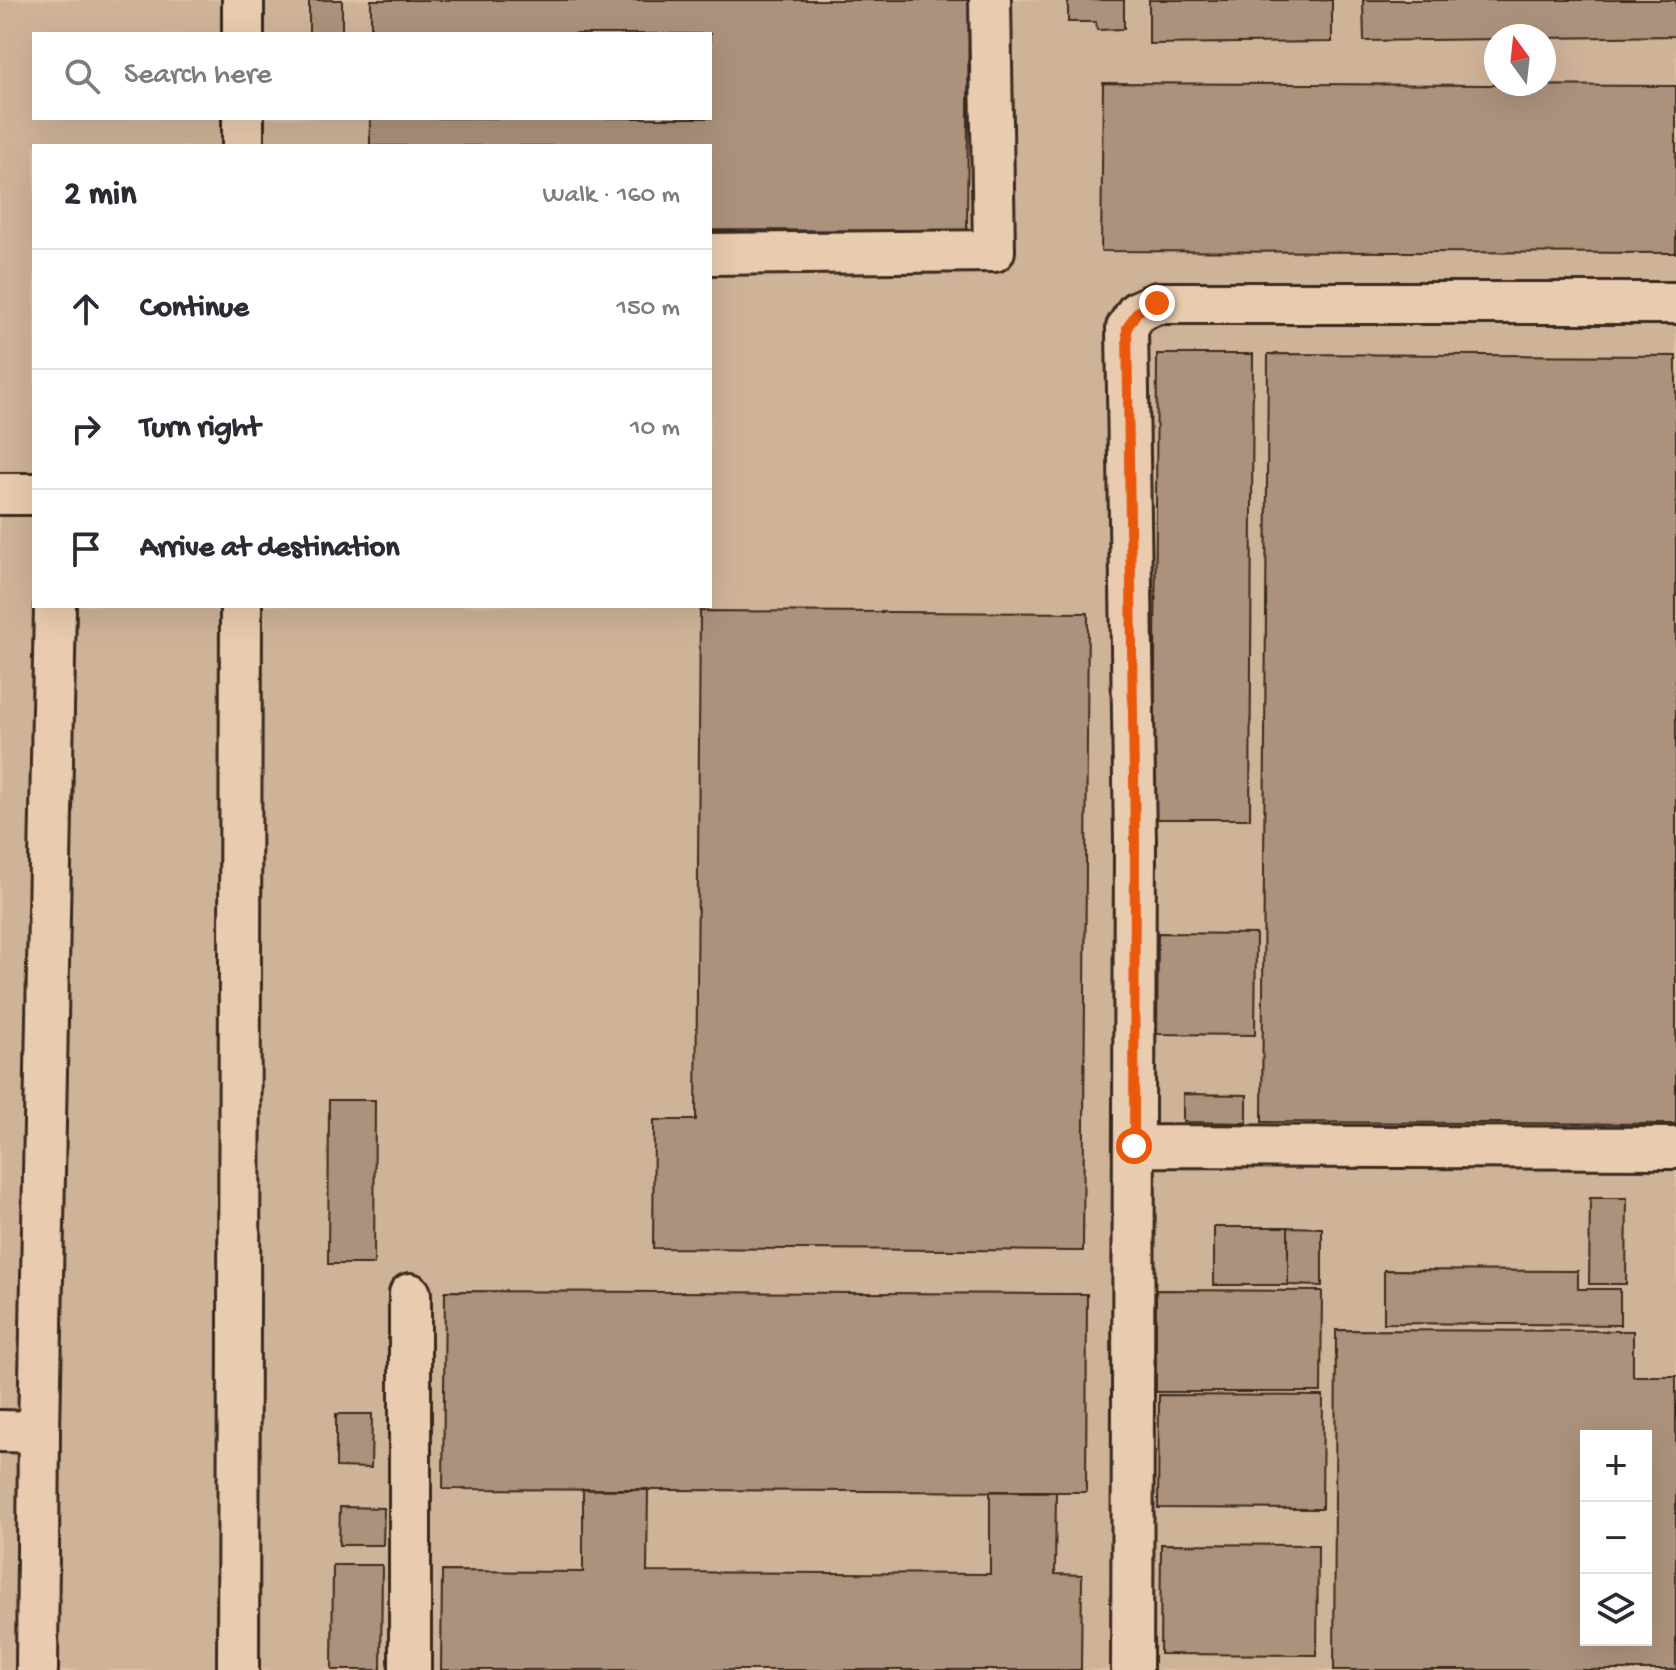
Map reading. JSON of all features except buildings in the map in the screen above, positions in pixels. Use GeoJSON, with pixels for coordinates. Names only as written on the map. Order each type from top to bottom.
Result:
{"type":"FeatureCollection","features":[{"type":"Feature","properties":{"kind":"street"},"geometry":{"type":"LineString","coordinates":[[243,0],[243,32]]}},
{"type":"Feature","properties":{"kind":"street"},"geometry":{"type":"LineString","coordinates":[[712,254],[994,251],[990,0]]}},
{"type":"Feature","properties":{"kind":"street"},"geometry":{"type":"LineString","coordinates":[[243,120],[243,144]]}},
{"type":"Feature","properties":{"kind":"street"},"geometry":{"type":"LineString","coordinates":[[1132,1670],[1135,842],[1127,328],[1137,312],[1157,303],[1676,303]]}},
{"type":"Feature","properties":{"kind":"street"},"geometry":{"type":"LineString","coordinates":[[0,494],[32,494]]}},
{"type":"Feature","properties":{"kind":"street"},"geometry":{"type":"LineString","coordinates":[[37,1670],[55,608]]}},
{"type":"Feature","properties":{"kind":"street"},"geometry":{"type":"LineString","coordinates":[[238,1670],[241,608]]}},
{"type":"Feature","properties":{"kind":"street"},"geometry":{"type":"LineString","coordinates":[[1134,1146],[1676,1148]]}},
{"type":"Feature","properties":{"kind":"street"},"geometry":{"type":"LineString","coordinates":[[410,1294],[410,1670]]}},
{"type":"Feature","properties":{"kind":"street"},"geometry":{"type":"LineString","coordinates":[[0,1431],[39,1432]]}},
{"type":"Feature","properties":{"kind":"shaded area"},"geometry":{"type":"Polygon","coordinates":[[[0,0],[1676,0],[1676,1670],[0,1670],[0,0]]]}},
{"type":"Feature","properties":{"kind":"route"},"geometry":{"type":"LineString","coordinates":[[1134,1146],[1135,842],[1127,328],[1137,312],[1157,303]]}}]}
